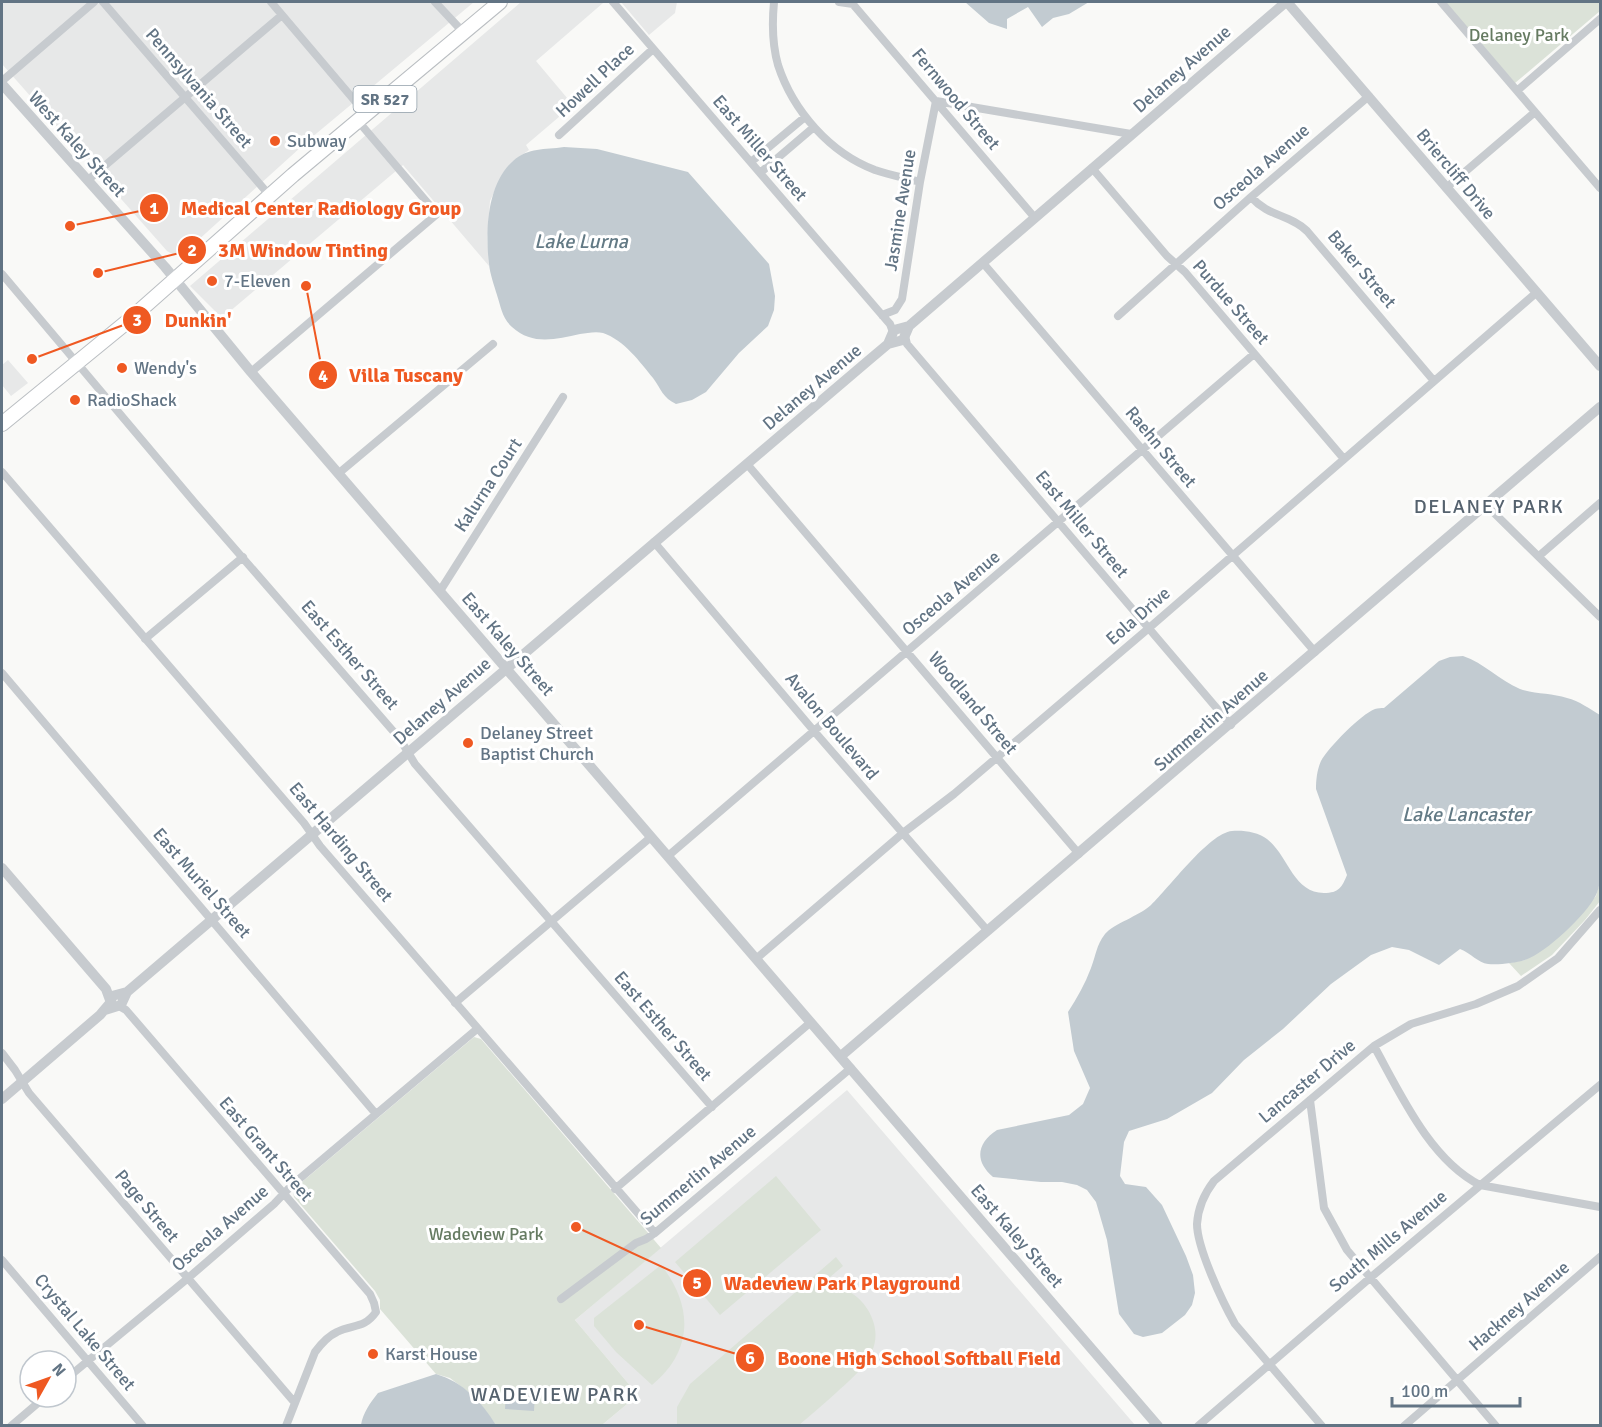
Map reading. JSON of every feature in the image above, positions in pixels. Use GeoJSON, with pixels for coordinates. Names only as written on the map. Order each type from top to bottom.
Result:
{"type":"FeatureCollection","features":[{"type":"Feature","properties":{"kind":"main road","name":"SR 527"},"geometry":{"type":"LineString","coordinates":[[2,424],[175,280],[362,117],[500,2]]}},
{"type":"Feature","properties":{"kind":"street"},"geometry":{"type":"LineString","coordinates":[[2,83],[94,2]]}},
{"type":"Feature","properties":{"kind":"street","name":"Pennsylvania Street"},"geometry":{"type":"LineString","coordinates":[[103,2],[270,196]]}},
{"type":"Feature","properties":{"kind":"street"},"geometry":{"type":"LineString","coordinates":[[251,372],[438,214],[271,2]]}},
{"type":"Feature","properties":{"kind":"street"},"geometry":{"type":"LineString","coordinates":[[435,2],[464,33]]}},
{"type":"Feature","properties":{"kind":"street","name":"East Miller Street"},"geometry":{"type":"LineString","coordinates":[[613,2],[1231,725]]}},
{"type":"Feature","properties":{"kind":"street"},"geometry":{"type":"LineString","coordinates":[[774,2],[772,25],[778,64],[787,86],[805,117],[848,155],[874,170],[920,182]]}},
{"type":"Feature","properties":{"kind":"street"},"geometry":{"type":"LineString","coordinates":[[839,2],[852,2]]}},
{"type":"Feature","properties":{"kind":"street","name":"Fernwood Street"},"geometry":{"type":"LineString","coordinates":[[852,2],[1035,218]]}},
{"type":"Feature","properties":{"kind":"street","name":"Briercliff Drive"},"geometry":{"type":"LineString","coordinates":[[1286,2],[1600,366]]}},
{"type":"Feature","properties":{"kind":"street","name":"Delaney Avenue"},"geometry":{"type":"LineString","coordinates":[[2,1099],[1286,2]]}},
{"type":"Feature","properties":{"kind":"street"},"geometry":{"type":"LineString","coordinates":[[1442,2],[1600,188]]}},
{"type":"Feature","properties":{"kind":"street"},"geometry":{"type":"LineString","coordinates":[[88,180],[282,15]]}},
{"type":"Feature","properties":{"kind":"street"},"geometry":{"type":"LineString","coordinates":[[1518,90],[1600,19]]}},
{"type":"Feature","properties":{"kind":"street","name":"Howell Place"},"geometry":{"type":"LineString","coordinates":[[559,135],[654,49]]}},
{"type":"Feature","properties":{"kind":"street","name":"West Kaley Street"},"geometry":{"type":"LineString","coordinates":[[2,83],[175,280]]}},
{"type":"Feature","properties":{"kind":"street","name":"Osceola Avenue"},"geometry":{"type":"LineString","coordinates":[[1118,316],[1369,96]]}},
{"type":"Feature","properties":{"kind":"street"},"geometry":{"type":"LineString","coordinates":[[936,100],[1131,134]]}},
{"type":"Feature","properties":{"kind":"street","name":"Jasmine Avenue"},"geometry":{"type":"LineString","coordinates":[[882,315],[895,310],[902,299],[920,182],[936,100]]}},
{"type":"Feature","properties":{"kind":"street"},"geometry":{"type":"LineString","coordinates":[[1446,188],[1535,112]]}},
{"type":"Feature","properties":{"kind":"street"},"geometry":{"type":"LineString","coordinates":[[751,162],[805,117]]}},
{"type":"Feature","properties":{"kind":"street"},"geometry":{"type":"LineString","coordinates":[[760,173],[814,127]]}},
{"type":"Feature","properties":{"kind":"street","name":"Purdue Street"},"geometry":{"type":"LineString","coordinates":[[1092,168],[1167,256],[1185,272],[1344,459]]}},
{"type":"Feature","properties":{"kind":"street","name":"Baker Street"},"geometry":{"type":"LineString","coordinates":[[1251,198],[1269,213],[1291,220],[1307,231],[1434,381]]}},
{"type":"Feature","properties":{"kind":"street","name":"Raehn Street"},"geometry":{"type":"LineString","coordinates":[[983,262],[1315,652]]}},
{"type":"Feature","properties":{"kind":"street","name":"East Esther Street"},"geometry":{"type":"LineString","coordinates":[[2,274],[400,738],[415,764],[712,1107]]}},
{"type":"Feature","properties":{"kind":"street","name":"East Kaley Street"},"geometry":{"type":"LineString","coordinates":[[175,280],[251,372],[1158,1425]]}},
{"type":"Feature","properties":{"kind":"street","name":"Eola Drive"},"geometry":{"type":"LineString","coordinates":[[757,958],[1234,556],[1536,293]]}},
{"type":"Feature","properties":{"kind":"street"},"geometry":{"type":"LineString","coordinates":[[339,473],[493,344]]}},
{"type":"Feature","properties":{"kind":"street","name":"Osceola Avenue"},"geometry":{"type":"LineString","coordinates":[[668,856],[1254,354]]}},
{"type":"Feature","properties":{"kind":"street","name":"Kalurna Court"},"geometry":{"type":"LineString","coordinates":[[440,591],[563,397]]}},
{"type":"Feature","properties":{"kind":"street","name":"Summerlin Avenue"},"geometry":{"type":"LineString","coordinates":[[841,1056],[1231,725],[1600,407]]}},
{"type":"Feature","properties":{"kind":"street","name":"Woodland Street"},"geometry":{"type":"LineString","coordinates":[[747,464],[1079,854]]}},
{"type":"Feature","properties":{"kind":"street","name":"East Harding Street"},"geometry":{"type":"LineString","coordinates":[[2,472],[477,1029],[655,1233]]}},
{"type":"Feature","properties":{"kind":"street"},"geometry":{"type":"LineString","coordinates":[[1539,556],[1600,503]]}},
{"type":"Feature","properties":{"kind":"street"},"geometry":{"type":"LineString","coordinates":[[1487,506],[1600,617]]}},
{"type":"Feature","properties":{"kind":"street","name":"Avalon Boulevard"},"geometry":{"type":"LineString","coordinates":[[654,542],[987,930]]}},
{"type":"Feature","properties":{"kind":"street"},"geometry":{"type":"LineString","coordinates":[[145,639],[243,557]]}},
{"type":"Feature","properties":{"kind":"street","name":"East Muriel Street"},"geometry":{"type":"LineString","coordinates":[[2,673],[376,1114]]}},
{"type":"Feature","properties":{"kind":"street"},"geometry":{"type":"LineString","coordinates":[[455,1003],[651,837]]}},
{"type":"Feature","properties":{"kind":"street","name":"East Grant Street"},"geometry":{"type":"LineString","coordinates":[[2,868],[370,1294],[376,1312],[366,1323],[339,1330],[323,1342],[310,1360],[295,1403]]}},
{"type":"Feature","properties":{"kind":"street","name":"Lancaster Drive"},"geometry":{"type":"LineString","coordinates":[[1322,1425],[1235,1324],[1224,1306],[1200,1242],[1197,1225],[1204,1193],[1374,1046],[1411,1024],[1476,1004],[1518,986],[1558,958],[1600,909]]}},
{"type":"Feature","properties":{"kind":"street"},"geometry":{"type":"LineString","coordinates":[[615,1189],[811,1022]]}},
{"type":"Feature","properties":{"kind":"street","name":"Osceola Avenue"},"geometry":{"type":"LineString","coordinates":[[78,1369],[187,1279],[477,1029]]}},
{"type":"Feature","properties":{"kind":"street"},"geometry":{"type":"LineString","coordinates":[[1374,1046],[1424,1132],[1467,1179],[1480,1185],[1600,1207]]}},
{"type":"Feature","properties":{"kind":"street","name":"Page Street"},"geometry":{"type":"LineString","coordinates":[[2,1053],[29,1093],[295,1403]]}},
{"type":"Feature","properties":{"kind":"street","name":"Summerlin Avenue"},"geometry":{"type":"LineString","coordinates":[[561,1299],[636,1243],[655,1233],[851,1068]]}},
{"type":"Feature","properties":{"kind":"street","name":"South Mills Avenue"},"geometry":{"type":"LineString","coordinates":[[1198,1425],[1600,1085]]}},
{"type":"Feature","properties":{"kind":"street"},"geometry":{"type":"LineString","coordinates":[[1310,1100],[1324,1208],[1347,1250],[1496,1425]]}},
{"type":"Feature","properties":{"kind":"street","name":"Hackney Avenue"},"geometry":{"type":"LineString","coordinates":[[1404,1425],[1600,1257]]}},
{"type":"Feature","properties":{"kind":"street","name":"Crystal Lake Street"},"geometry":{"type":"LineString","coordinates":[[2,1260],[143,1425]]}},
{"type":"Feature","properties":{"kind":"street"},"geometry":{"type":"LineString","coordinates":[[286,1425],[295,1403]]}},
{"type":"Feature","properties":{"kind":"street"},"geometry":{"type":"LineString","coordinates":[[11,1425],[30,1409]]}},
{"type":"Feature","properties":{"kind":"shaded area"},"geometry":{"type":"Polygon","coordinates":[[[2,2],[474,2],[311,138],[185,252],[174,255],[167,251],[2,64],[2,2]]]}},
{"type":"Feature","properties":{"kind":"shaded area"},"geometry":{"type":"Polygon","coordinates":[[[521,2],[603,3],[536,61],[573,105],[526,145],[529,150],[512,162],[503,173],[490,201],[487,237],[489,266],[403,165],[222,318],[190,286],[521,2]]]}},
{"type":"Feature","properties":{"kind":"shaded area"},"geometry":{"type":"Polygon","coordinates":[[[621,2],[677,2],[675,13],[649,35],[621,2]]]}},
{"type":"Feature","properties":{"kind":"shaded area"},"geometry":{"type":"Polygon","coordinates":[[[8,360],[28,383],[11,396],[2,385],[2,365],[8,360]]]}},
{"type":"Feature","properties":{"kind":"shaded area"},"geometry":{"type":"Polygon","coordinates":[[[847,1090],[1135,1425],[602,1425],[638,1395],[575,1320],[847,1090]]]}},
{"type":"Feature","properties":{"kind":"green space","name":"Delaney Park"},"geometry":{"type":"Polygon","coordinates":[[[1445,2],[1600,2],[1600,11],[1515,83],[1445,2]]]}},
{"type":"Feature","properties":{"kind":"green space"},"geometry":{"type":"Polygon","coordinates":[[[1600,881],[1600,901],[1585,920],[1552,955],[1521,976],[1509,963],[1525,960],[1565,931],[1596,896],[1600,881]]]}},
{"type":"Feature","properties":{"kind":"green space","name":"Wadeview Park"},"geometry":{"type":"Polygon","coordinates":[[[474,1037],[481,1039],[661,1248],[575,1320],[638,1395],[602,1425],[496,1425],[476,1398],[450,1378],[436,1374],[380,1309],[380,1300],[375,1291],[294,1197],[293,1192],[296,1187],[474,1037]]]}},
{"type":"Feature","properties":{"kind":"green space"},"geometry":{"type":"Polygon","coordinates":[[[776,1176],[821,1230],[720,1315],[675,1262],[776,1176]]]}},
{"type":"Feature","properties":{"kind":"green space"},"geometry":{"type":"Polygon","coordinates":[[[836,1257],[843,1266],[822,1284],[842,1289],[859,1299],[868,1310],[876,1335],[870,1356],[855,1375],[799,1425],[677,1425],[677,1407],[690,1384],[836,1257]]]}},
{"type":"Feature","properties":{"kind":"green space"},"geometry":{"type":"Polygon","coordinates":[[[661,1265],[672,1280],[679,1296],[684,1327],[682,1343],[676,1358],[666,1372],[652,1385],[616,1352],[594,1326],[594,1318],[661,1265]]]}},
{"type":"Feature","properties":{"kind":"water"},"geometry":{"type":"Polygon","coordinates":[[[965,2],[1089,2],[1069,14],[1053,18],[1042,27],[1028,7],[1007,19],[1007,29],[989,23],[965,2]]]}},
{"type":"Feature","properties":{"kind":"water","name":"Lake Lurna"},"geometry":{"type":"Polygon","coordinates":[[[564,147],[597,149],[688,172],[769,264],[775,296],[774,310],[768,326],[739,353],[706,392],[692,400],[676,404],[668,399],[637,359],[611,336],[594,332],[545,340],[536,339],[520,333],[509,324],[504,316],[491,276],[488,251],[488,223],[493,195],[504,171],[513,161],[525,153],[564,147]]]}},
{"type":"Feature","properties":{"kind":"water","name":"Lake Lancaster"},"geometry":{"type":"Polygon","coordinates":[[[1463,656],[1520,689],[1571,699],[1600,715],[1600,881],[1596,895],[1565,932],[1544,950],[1525,960],[1488,964],[1460,949],[1439,965],[1409,950],[1392,947],[1371,955],[1331,984],[1283,1029],[1244,1060],[1212,1093],[1167,1119],[1129,1131],[1124,1142],[1120,1176],[1125,1184],[1146,1187],[1162,1205],[1186,1256],[1193,1275],[1195,1293],[1192,1305],[1185,1315],[1162,1333],[1143,1337],[1134,1334],[1119,1314],[1107,1240],[1096,1202],[1087,1190],[1062,1182],[993,1177],[983,1165],[980,1152],[982,1146],[997,1130],[1069,1115],[1083,1104],[1090,1088],[1074,1051],[1068,1012],[1086,980],[1100,943],[1109,930],[1151,905],[1212,841],[1232,831],[1246,831],[1259,835],[1274,846],[1305,887],[1324,893],[1333,892],[1339,888],[1347,875],[1316,789],[1321,761],[1337,740],[1362,717],[1375,709],[1384,708],[1439,661],[1463,656]]]}},
{"type":"Feature","properties":{"kind":"water"},"geometry":{"type":"Polygon","coordinates":[[[436,1374],[455,1382],[471,1394],[485,1408],[496,1425],[361,1425],[367,1408],[378,1393],[436,1374]]]}},
{"type":"Feature","properties":{"kind":"water"},"geometry":{"type":"Polygon","coordinates":[[[506,1391],[535,1393],[534,1411],[505,1409],[506,1391]]]}},
{"type":"Feature","properties":{"kind":"place","name":"Subway"},"geometry":{"type":"Point","coordinates":[275,141]}},
{"type":"Feature","properties":{"kind":"place","name":"Medical Center Radiology Group"},"geometry":{"type":"Point","coordinates":[70,226]}},
{"type":"Feature","properties":{"kind":"place","name":"3M Window Tinting"},"geometry":{"type":"Point","coordinates":[98,273]}},
{"type":"Feature","properties":{"kind":"place","name":"7-Eleven"},"geometry":{"type":"Point","coordinates":[212,281]}},
{"type":"Feature","properties":{"kind":"place","name":"Villa Tuscany"},"geometry":{"type":"Point","coordinates":[306,286]}},
{"type":"Feature","properties":{"kind":"place","name":"Dunkin'"},"geometry":{"type":"Point","coordinates":[32,359]}},
{"type":"Feature","properties":{"kind":"place","name":"Wendy's"},"geometry":{"type":"Point","coordinates":[122,368]}},
{"type":"Feature","properties":{"kind":"place","name":"RadioShack"},"geometry":{"type":"Point","coordinates":[75,400]}},
{"type":"Feature","properties":{"kind":"place","name":"Delaney Street Baptist Church"},"geometry":{"type":"Point","coordinates":[468,743]}},
{"type":"Feature","properties":{"kind":"place","name":"Wadeview Park Playground"},"geometry":{"type":"Point","coordinates":[576,1227]}},
{"type":"Feature","properties":{"kind":"place","name":"Boone High School Softball Field"},"geometry":{"type":"Point","coordinates":[639,1325]}},
{"type":"Feature","properties":{"kind":"place","name":"Karst House"},"geometry":{"type":"Point","coordinates":[373,1354]}},
{"type":"Feature","properties":{"kind":"district","name":"DELANEY PARK"},"geometry":{"type":"Point","coordinates":[1489,506]}},
{"type":"Feature","properties":{"kind":"district","name":"WADEVIEW PARK"},"geometry":{"type":"Point","coordinates":[555,1394]}}]}
